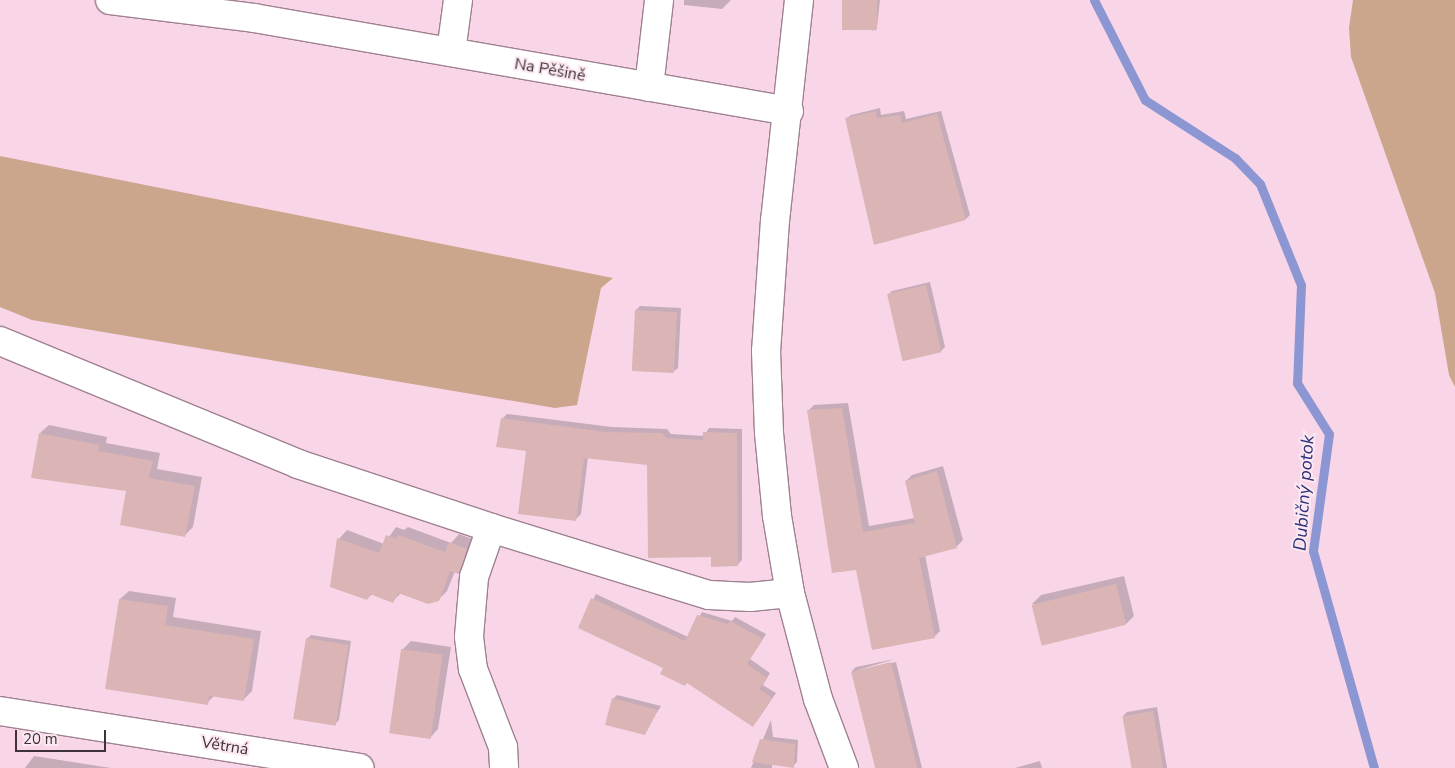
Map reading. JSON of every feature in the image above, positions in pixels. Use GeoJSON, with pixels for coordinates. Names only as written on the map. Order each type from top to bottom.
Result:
{"type":"FeatureCollection","features":[{"type":"Feature","properties":{"kind":"street","name":"Na Pěšině"},"geometry":{"type":"LineString","coordinates":[[110,0],[255,9],[451,52],[789,111]]}},
{"type":"Feature","properties":{"kind":"street"},"geometry":{"type":"LineString","coordinates":[[451,52],[458,0]]}},
{"type":"Feature","properties":{"kind":"street"},"geometry":{"type":"LineString","coordinates":[[649,87],[659,0]]}},
{"type":"Feature","properties":{"kind":"street"},"geometry":{"type":"LineString","coordinates":[[799,0],[789,111],[775,220],[766,351],[777,516],[790,593],[818,699],[844,768]]}},
{"type":"Feature","properties":{"kind":"street"},"geometry":{"type":"LineString","coordinates":[[0,342],[298,464],[491,528],[709,594],[750,597],[790,593]]}},
{"type":"Feature","properties":{"kind":"street"},"geometry":{"type":"LineString","coordinates":[[491,528],[474,577],[469,637],[473,669],[503,747],[504,768]]}},
{"type":"Feature","properties":{"kind":"street","name":"Větrná"},"geometry":{"type":"LineString","coordinates":[[0,711],[360,768]]}},
{"type":"Feature","properties":{"kind":"shaded area"},"geometry":{"type":"Polygon","coordinates":[[[1353,0],[1455,0],[1455,387],[1449,375],[1435,293],[1351,57],[1349,28],[1353,0]]]}},
{"type":"Feature","properties":{"kind":"shaded area"},"geometry":{"type":"Polygon","coordinates":[[[0,156],[613,278],[601,288],[577,405],[555,408],[32,320],[0,307],[0,156]]]}},
{"type":"Feature","properties":{"kind":"building"},"geometry":{"type":"Polygon","coordinates":[[[842,0],[877,0],[877,30],[842,30],[842,0]]]}},
{"type":"Feature","properties":{"kind":"building"},"geometry":{"type":"Polygon","coordinates":[[[876,111],[877,118],[900,115],[902,123],[937,114],[966,220],[874,245],[845,118],[876,111]]]}},
{"type":"Feature","properties":{"kind":"building"},"geometry":{"type":"Polygon","coordinates":[[[926,285],[942,352],[903,361],[887,294],[926,285]]]}},
{"type":"Feature","properties":{"kind":"building"},"geometry":{"type":"Polygon","coordinates":[[[635,310],[677,312],[674,373],[632,371],[635,310]]]}},
{"type":"Feature","properties":{"kind":"building"},"geometry":{"type":"Polygon","coordinates":[[[842,408],[863,532],[915,523],[905,481],[937,471],[957,548],[919,558],[935,638],[872,650],[856,570],[832,573],[807,410],[842,408]]]}},
{"type":"Feature","properties":{"kind":"building"},"geometry":{"type":"Polygon","coordinates":[[[501,418],[606,432],[662,433],[666,438],[703,440],[703,432],[737,433],[738,566],[711,567],[711,557],[648,558],[647,465],[584,458],[576,521],[518,514],[526,451],[496,447],[501,418]]]}},
{"type":"Feature","properties":{"kind":"building"},"geometry":{"type":"Polygon","coordinates":[[[39,433],[99,445],[98,451],[153,461],[149,478],[195,486],[185,537],[120,525],[126,491],[31,478],[39,433]]]}},
{"type":"Feature","properties":{"kind":"building"},"geometry":{"type":"Polygon","coordinates":[[[386,535],[396,539],[398,535],[445,552],[449,542],[467,549],[459,574],[450,571],[439,601],[428,604],[398,593],[393,603],[370,594],[367,600],[330,587],[337,538],[379,553],[386,535]]]}},
{"type":"Feature","properties":{"kind":"building"},"geometry":{"type":"Polygon","coordinates":[[[1116,584],[1126,625],[1042,646],[1032,605],[1116,584]]]}},
{"type":"Feature","properties":{"kind":"building"},"geometry":{"type":"Polygon","coordinates":[[[591,598],[685,641],[697,615],[728,624],[730,621],[763,639],[747,664],[767,678],[759,689],[772,698],[753,727],[687,683],[685,686],[660,674],[663,668],[578,628],[591,598]]]}},
{"type":"Feature","properties":{"kind":"building"},"geometry":{"type":"Polygon","coordinates":[[[119,599],[168,606],[165,625],[254,639],[244,701],[209,696],[208,705],[105,689],[119,599]]]}},
{"type":"Feature","properties":{"kind":"building"},"geometry":{"type":"Polygon","coordinates":[[[306,638],[348,645],[336,726],[293,719],[306,638]]]}},
{"type":"Feature","properties":{"kind":"building"},"geometry":{"type":"Polygon","coordinates":[[[401,649],[443,655],[431,739],[389,733],[401,649]]]}},
{"type":"Feature","properties":{"kind":"building"},"geometry":{"type":"Polygon","coordinates":[[[891,662],[917,768],[875,768],[851,672],[891,662]]]}},
{"type":"Feature","properties":{"kind":"building"},"geometry":{"type":"Polygon","coordinates":[[[612,698],[658,710],[645,735],[605,725],[612,698]]]}},
{"type":"Feature","properties":{"kind":"building"},"geometry":{"type":"Polygon","coordinates":[[[1153,711],[1163,768],[1132,768],[1122,716],[1153,711]]]}},
{"type":"Feature","properties":{"kind":"building"},"geometry":{"type":"Polygon","coordinates":[[[760,739],[795,744],[794,768],[752,762],[760,739]]]}},
{"type":"Feature","properties":{"kind":"waterway","name":"Dubičný potok"},"geometry":{"type":"LineString","coordinates":[[1094,0],[1145,100],[1235,158],[1260,184],[1301,285],[1297,383],[1329,434],[1313,551],[1374,768]]}}]}
